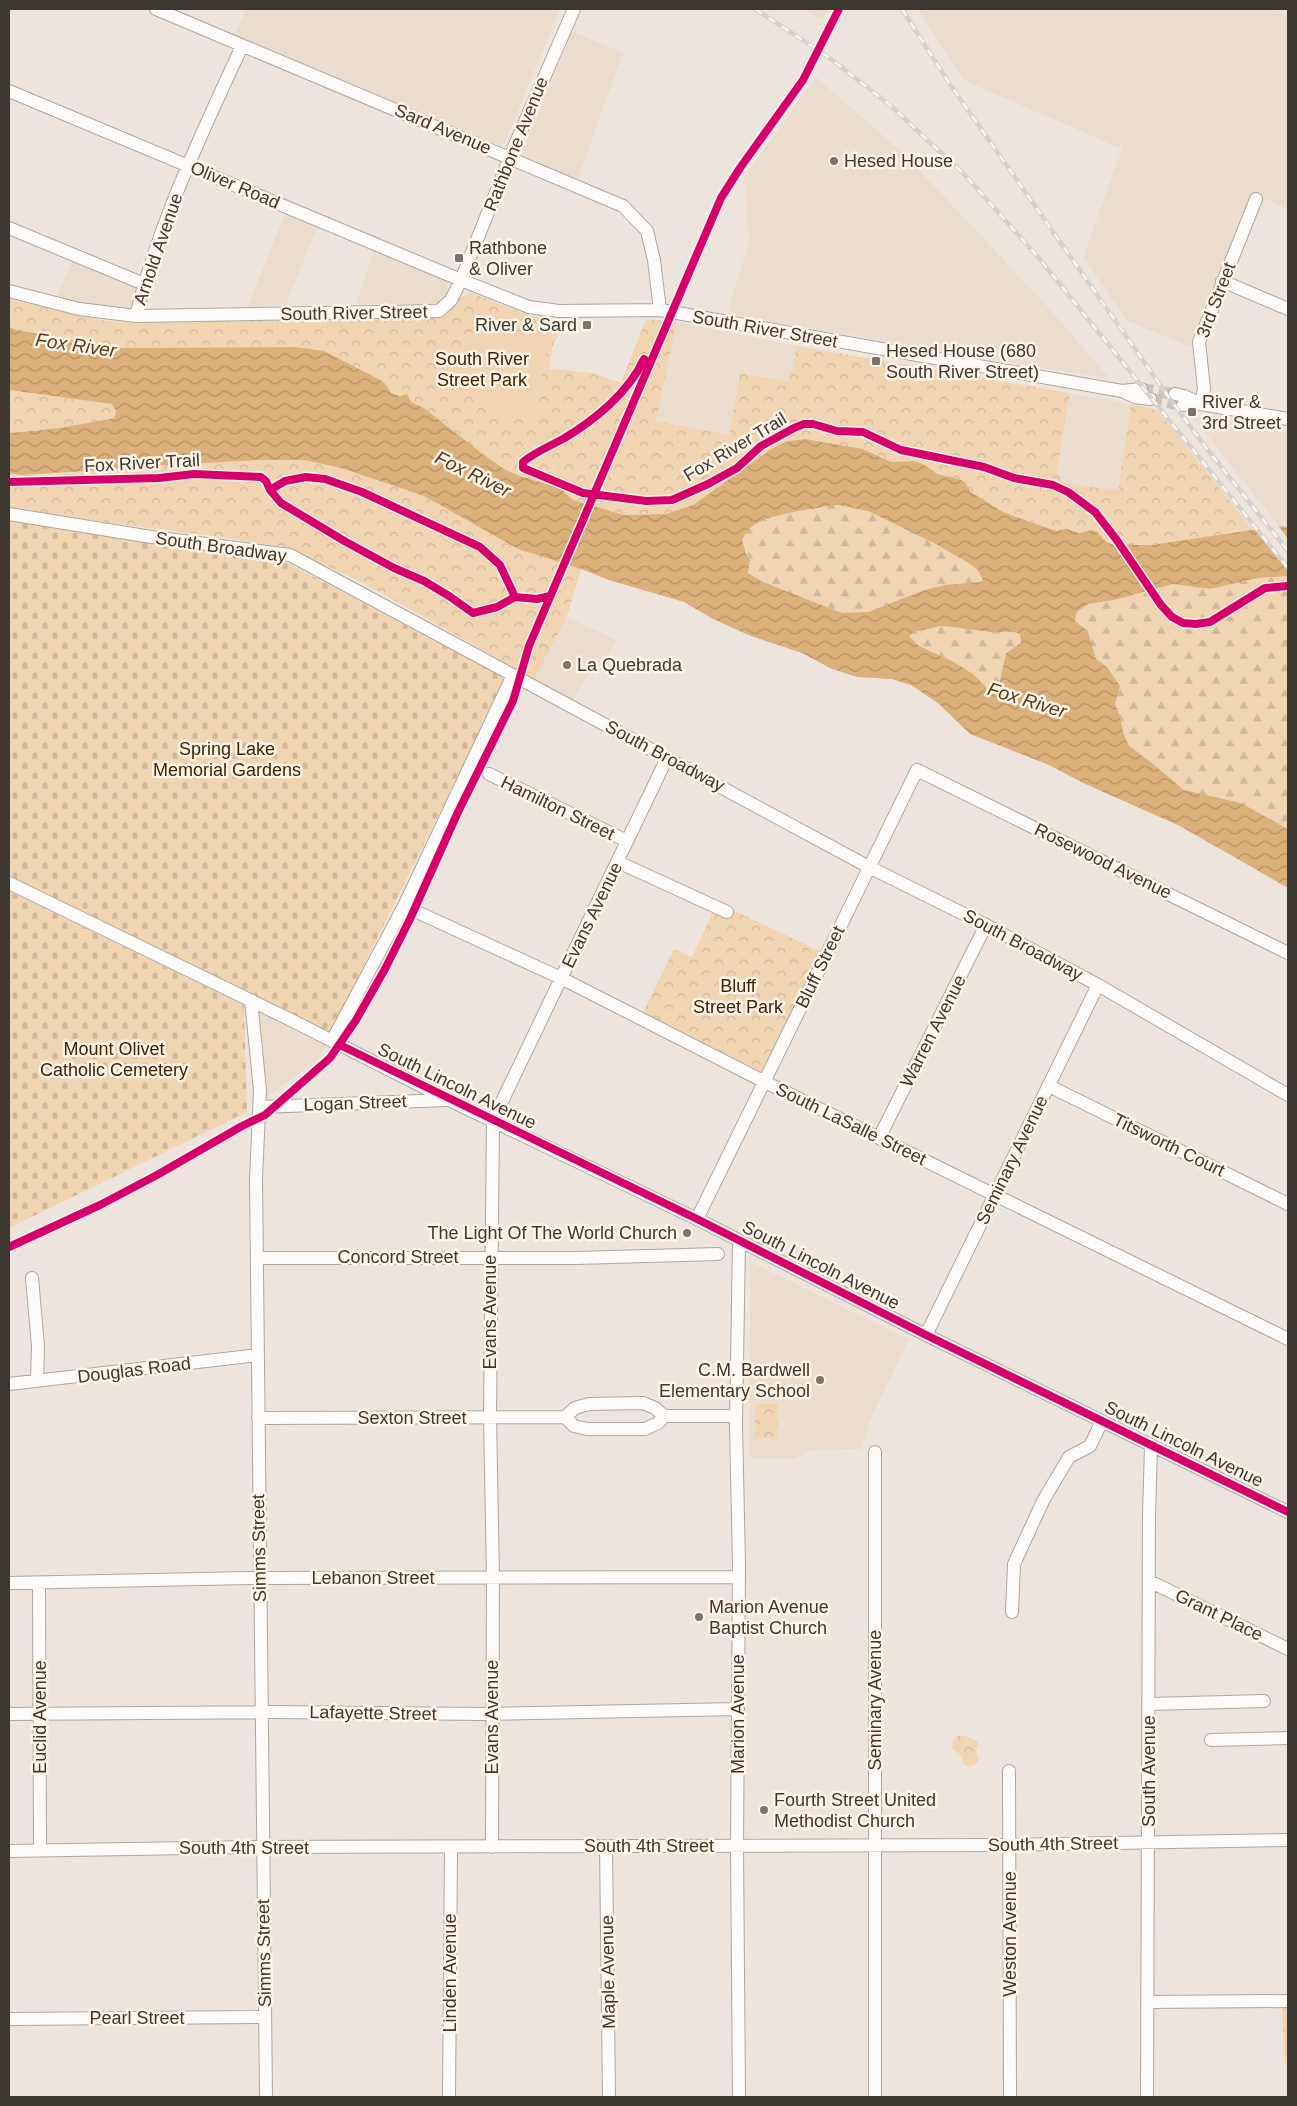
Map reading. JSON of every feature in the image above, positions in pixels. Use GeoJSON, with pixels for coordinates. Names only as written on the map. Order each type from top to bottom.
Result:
{"type":"FeatureCollection","features":[{"type":"Feature","properties":{"kind":"street","name":"Sard Avenue"},"geometry":{"type":"LineString","coordinates":[[156,9],[624,206],[647,231],[654,260],[660,310]]}},
{"type":"Feature","properties":{"kind":"street","name":"Rathbone Avenue"},"geometry":{"type":"LineString","coordinates":[[461,280],[510,157],[574,9]]}},
{"type":"Feature","properties":{"kind":"street","name":"Arnold Avenue"},"geometry":{"type":"LineString","coordinates":[[136,316],[144,284],[188,165],[242,46]]}},
{"type":"Feature","properties":{"kind":"street","name":"Oliver Road"},"geometry":{"type":"LineString","coordinates":[[9,91],[461,280]]}},
{"type":"Feature","properties":{"kind":"street","name":"3rd Street"},"geometry":{"type":"LineString","coordinates":[[1201,404],[1204,389],[1199,342],[1256,199]]}},
{"type":"Feature","properties":{"kind":"street"},"geometry":{"type":"LineString","coordinates":[[9,228],[144,284]]}},
{"type":"Feature","properties":{"kind":"street","name":"South River Street"},"geometry":{"type":"LineString","coordinates":[[9,292],[79,309],[136,316],[438,311],[451,300],[461,280],[529,307],[558,311],[660,310],[1122,391],[1135,397],[1150,400]]}},
{"type":"Feature","properties":{"kind":"street"},"geometry":{"type":"LineString","coordinates":[[1222,281],[1288,309]]}},
{"type":"Feature","properties":{"kind":"street","name":"South River Street"},"geometry":{"type":"LineString","coordinates":[[1122,391],[1141,389]]}},
{"type":"Feature","properties":{"kind":"street"},"geometry":{"type":"LineString","coordinates":[[1175,394],[1201,404]]}},
{"type":"Feature","properties":{"kind":"street"},"geometry":{"type":"LineString","coordinates":[[1183,405],[1201,404],[1288,418]]}},
{"type":"Feature","properties":{"kind":"street","name":"South Broadway"},"geometry":{"type":"LineString","coordinates":[[9,514],[145,536],[290,555],[869,866],[986,924],[1098,985],[1288,1095]]}},
{"type":"Feature","properties":{"kind":"street"},"geometry":{"type":"LineString","coordinates":[[332,1041],[409,908],[514,675]]}},
{"type":"Feature","properties":{"kind":"street","name":"Evans Avenue"},"geometry":{"type":"LineString","coordinates":[[492,1847],[493,1577],[490,1417],[493,1120],[667,758]]}},
{"type":"Feature","properties":{"kind":"street","name":"Bluff Street"},"geometry":{"type":"LineString","coordinates":[[697,1218],[917,770]]}},
{"type":"Feature","properties":{"kind":"street","name":"Rosewood Avenue"},"geometry":{"type":"LineString","coordinates":[[917,770],[1288,952]]}},
{"type":"Feature","properties":{"kind":"street","name":"Hamilton Street"},"geometry":{"type":"LineString","coordinates":[[489,774],[627,841]]}},
{"type":"Feature","properties":{"kind":"street","name":"Hamilton Street"},"geometry":{"type":"LineString","coordinates":[[618,862],[727,912]]}},
{"type":"Feature","properties":{"kind":"street","name":"South Lincoln Avenue"},"geometry":{"type":"LineString","coordinates":[[9,883],[251,1000],[449,1100],[697,1218],[926,1335],[1288,1512]]}},
{"type":"Feature","properties":{"kind":"street","name":"South LaSalle Street"},"geometry":{"type":"LineString","coordinates":[[409,908],[561,978],[765,1082],[1288,1339]]}},
{"type":"Feature","properties":{"kind":"street","name":"Warren Avenue"},"geometry":{"type":"LineString","coordinates":[[880,1138],[986,924]]}},
{"type":"Feature","properties":{"kind":"street","name":"Seminary Avenue"},"geometry":{"type":"LineString","coordinates":[[926,1335],[1098,985]]}},
{"type":"Feature","properties":{"kind":"street","name":"Simms Street"},"geometry":{"type":"LineString","coordinates":[[251,1000],[260,1090],[256,1179],[266,2097]]}},
{"type":"Feature","properties":{"kind":"street","name":"Titsworth Court"},"geometry":{"type":"LineString","coordinates":[[1049,1086],[1288,1204]]}},
{"type":"Feature","properties":{"kind":"street","name":"Logan Street"},"geometry":{"type":"LineString","coordinates":[[260,1107],[449,1100]]}},
{"type":"Feature","properties":{"kind":"street","name":"Marion Avenue"},"geometry":{"type":"LineString","coordinates":[[739,1241],[736,1416],[739,2097]]}},
{"type":"Feature","properties":{"kind":"street","name":"Concord Street"},"geometry":{"type":"LineString","coordinates":[[258,1258],[577,1258],[718,1254]]}},
{"type":"Feature","properties":{"kind":"street"},"geometry":{"type":"LineString","coordinates":[[32,1278],[38,1346],[37,1381]]}},
{"type":"Feature","properties":{"kind":"street","name":"Douglas Road"},"geometry":{"type":"LineString","coordinates":[[9,1384],[258,1355]]}},
{"type":"Feature","properties":{"kind":"street"},"geometry":{"type":"LineString","coordinates":[[664,1416],[658,1423],[645,1429],[587,1429],[574,1426],[566,1417],[576,1408],[589,1404],[643,1403],[655,1408],[664,1416],[736,1416]]}},
{"type":"Feature","properties":{"kind":"street","name":"Sexton Street"},"geometry":{"type":"LineString","coordinates":[[258,1418],[566,1417]]}},
{"type":"Feature","properties":{"kind":"street"},"geometry":{"type":"LineString","coordinates":[[1012,1612],[1014,1564],[1043,1501],[1069,1457],[1090,1446],[1102,1421]]}},
{"type":"Feature","properties":{"kind":"street","name":"South Avenue"},"geometry":{"type":"LineString","coordinates":[[1147,2097],[1149,1515],[1151,1446]]}},
{"type":"Feature","properties":{"kind":"street","name":"Seminary Avenue"},"geometry":{"type":"LineString","coordinates":[[875,1452],[875,2097]]}},
{"type":"Feature","properties":{"kind":"street","name":"Lebanon Street"},"geometry":{"type":"LineString","coordinates":[[9,1583],[260,1578],[738,1577]]}},
{"type":"Feature","properties":{"kind":"street","name":"Grant Place"},"geometry":{"type":"LineString","coordinates":[[1149,1581],[1288,1649]]}},
{"type":"Feature","properties":{"kind":"street","name":"Euclid Avenue"},"geometry":{"type":"LineString","coordinates":[[39,1583],[40,1850]]}},
{"type":"Feature","properties":{"kind":"street"},"geometry":{"type":"LineString","coordinates":[[1149,1704],[1264,1701]]}},
{"type":"Feature","properties":{"kind":"street","name":"Lafayette Street"},"geometry":{"type":"LineString","coordinates":[[9,1714],[262,1712],[493,1714],[737,1709]]}},
{"type":"Feature","properties":{"kind":"street"},"geometry":{"type":"LineString","coordinates":[[1211,1740],[1288,1738]]}},
{"type":"Feature","properties":{"kind":"street","name":"Weston Avenue"},"geometry":{"type":"LineString","coordinates":[[1009,1771],[1010,2097]]}},
{"type":"Feature","properties":{"kind":"street","name":"South 4th Street"},"geometry":{"type":"LineString","coordinates":[[9,1851],[1009,1845],[1288,1840]]}},
{"type":"Feature","properties":{"kind":"street","name":"Maple Avenue"},"geometry":{"type":"LineString","coordinates":[[606,1846],[609,2097]]}},
{"type":"Feature","properties":{"kind":"street","name":"Linden Avenue"},"geometry":{"type":"LineString","coordinates":[[449,2097],[451,1848]]}},
{"type":"Feature","properties":{"kind":"street"},"geometry":{"type":"LineString","coordinates":[[1148,2002],[1288,2001]]}},
{"type":"Feature","properties":{"kind":"street","name":"Pearl Street"},"geometry":{"type":"LineString","coordinates":[[9,2019],[265,2017]]}},
{"type":"Feature","properties":{"kind":"shaded area"},"geometry":{"type":"Polygon","coordinates":[[[246,9],[560,9],[503,147],[235,35],[246,9]]]}},
{"type":"Feature","properties":{"kind":"shaded area"},"geometry":{"type":"Polygon","coordinates":[[[804,9],[828,9],[822,20],[804,9]]]}},
{"type":"Feature","properties":{"kind":"shaded area"},"geometry":{"type":"Polygon","coordinates":[[[918,9],[1275,9],[1288,18],[1288,209],[1265,199],[1232,277],[1219,271],[1190,347],[1126,320],[1083,257],[1122,149],[963,80],[918,9]]]}},
{"type":"Feature","properties":{"kind":"shaded area"},"geometry":{"type":"Polygon","coordinates":[[[572,31],[623,53],[577,181],[520,157],[572,31]]]}},
{"type":"Feature","properties":{"kind":"shaded area"},"geometry":{"type":"Polygon","coordinates":[[[816,77],[904,154],[1047,306],[1110,379],[727,314],[749,242],[744,177],[816,77]]]}},
{"type":"Feature","properties":{"kind":"shaded area"},"geometry":{"type":"Polygon","coordinates":[[[285,214],[317,227],[286,305],[247,308],[285,214]]]}},
{"type":"Feature","properties":{"kind":"shaded area"},"geometry":{"type":"Polygon","coordinates":[[[374,251],[444,279],[448,285],[446,296],[436,304],[356,304],[374,251]]]}},
{"type":"Feature","properties":{"kind":"shaded area"},"geometry":{"type":"Polygon","coordinates":[[[74,257],[142,285],[135,314],[55,301],[74,257]]]}},
{"type":"Feature","properties":{"kind":"shaded area"},"geometry":{"type":"Polygon","coordinates":[[[677,322],[797,346],[789,382],[740,373],[729,435],[656,421],[677,322]]]}},
{"type":"Feature","properties":{"kind":"shaded area"},"geometry":{"type":"Polygon","coordinates":[[[1070,393],[1131,404],[1118,492],[1066,483],[1058,475],[1057,471],[1070,393]]]}},
{"type":"Feature","properties":{"kind":"shaded area"},"geometry":{"type":"Polygon","coordinates":[[[1191,415],[1288,431],[1288,527],[1279,526],[1191,415]]]}},
{"type":"Feature","properties":{"kind":"shaded area"},"geometry":{"type":"Polygon","coordinates":[[[567,617],[617,640],[603,665],[592,668],[573,700],[534,679],[567,617]]]}},
{"type":"Feature","properties":{"kind":"shaded area"},"geometry":{"type":"Polygon","coordinates":[[[253,1005],[326,1042],[320,1058],[255,1106],[253,1106],[253,1005]]]}},
{"type":"Feature","properties":{"kind":"shaded area","name":"C.M. Bardwell Elementary School"},"geometry":{"type":"Polygon","coordinates":[[[753,1263],[909,1339],[870,1420],[862,1449],[809,1451],[795,1459],[750,1458],[750,1268],[753,1263]]]}},
{"type":"Feature","properties":{"kind":"green space","name":"South River Street Park"},"geometry":{"type":"Polygon","coordinates":[[[471,293],[516,311],[539,317],[564,320],[552,348],[549,369],[594,373],[621,383],[646,319],[677,322],[656,421],[729,435],[740,373],[789,382],[797,346],[1070,393],[1057,471],[1061,480],[1066,483],[1118,491],[1131,404],[1157,410],[1253,530],[1151,545],[1114,545],[1106,542],[1097,532],[1092,530],[1079,533],[1067,529],[1056,531],[1003,512],[971,492],[965,482],[937,474],[923,464],[914,461],[891,462],[863,449],[805,439],[770,450],[693,505],[666,514],[625,515],[573,500],[560,488],[504,469],[424,408],[411,402],[409,397],[390,393],[386,385],[294,347],[120,348],[16,330],[9,327],[9,299],[79,316],[135,323],[433,318],[449,311],[459,298],[471,293]]]}},
{"type":"Feature","properties":{"kind":"green space"},"geometry":{"type":"Polygon","coordinates":[[[467,332],[538,338],[547,349],[534,419],[498,410],[486,403],[477,394],[467,369],[467,332]]]}},
{"type":"Feature","properties":{"kind":"green space"},"geometry":{"type":"Polygon","coordinates":[[[9,390],[113,404],[116,411],[114,418],[35,431],[9,433],[9,390]]]}},
{"type":"Feature","properties":{"kind":"green space"},"geometry":{"type":"Polygon","coordinates":[[[304,460],[341,468],[424,496],[518,549],[581,569],[567,617],[534,679],[365,584],[321,563],[290,552],[228,538],[9,510],[9,473],[35,475],[151,465],[304,460]]]}},
{"type":"Feature","properties":{"kind":"green space"},"geometry":{"type":"Polygon","coordinates":[[[838,505],[868,511],[934,543],[978,570],[983,580],[925,590],[868,612],[842,613],[761,581],[748,573],[750,560],[742,540],[752,527],[761,521],[782,515],[838,505]]]}},
{"type":"Feature","properties":{"kind":"green space","name":"Spring Lake Memorial Gardens"},"geometry":{"type":"Polygon","coordinates":[[[9,521],[288,563],[506,679],[330,1033],[9,877],[9,521]]]}},
{"type":"Feature","properties":{"kind":"green space"},"geometry":{"type":"Polygon","coordinates":[[[1288,576],[1288,829],[1241,803],[1184,790],[1129,746],[1115,704],[1120,686],[1107,667],[1096,659],[1088,631],[1075,621],[1077,612],[1088,604],[1114,600],[1173,584],[1210,589],[1258,578],[1288,576]]]}},
{"type":"Feature","properties":{"kind":"green space"},"geometry":{"type":"Polygon","coordinates":[[[941,626],[1020,634],[1021,643],[1006,653],[998,689],[995,693],[992,693],[973,674],[954,662],[919,646],[909,636],[914,632],[941,626]]]}},
{"type":"Feature","properties":{"kind":"green space","name":"Mount Olivet Catholic Cemetery"},"geometry":{"type":"Polygon","coordinates":[[[9,891],[244,1005],[247,1112],[9,1228],[9,891]]]}},
{"type":"Feature","properties":{"kind":"green space","name":"Bluff Street Park"},"geometry":{"type":"Polygon","coordinates":[[[733,910],[826,954],[765,1082],[640,1019],[674,949],[692,957],[713,912],[728,919],[733,910]]]}},
{"type":"Feature","properties":{"kind":"green space"},"geometry":{"type":"Polygon","coordinates":[[[711,971],[719,972],[711,987],[707,984],[706,975],[711,971]]]}},
{"type":"Feature","properties":{"kind":"green space"},"geometry":{"type":"Polygon","coordinates":[[[755,1404],[778,1404],[778,1438],[755,1438],[755,1404]]]}},
{"type":"Feature","properties":{"kind":"green space"},"geometry":{"type":"Polygon","coordinates":[[[959,1735],[978,1742],[976,1752],[978,1760],[975,1765],[967,1767],[964,1765],[961,1755],[952,1748],[953,1741],[959,1735]]]}},
{"type":"Feature","properties":{"kind":"green space"},"geometry":{"type":"Polygon","coordinates":[[[1282,2007],[1288,2007],[1288,2065],[1285,2065],[1282,2007]]]}},
{"type":"Feature","properties":{"kind":"water","name":"Fox River"},"geometry":{"type":"Polygon","coordinates":[[[9,327],[16,330],[120,348],[294,347],[324,351],[382,381],[391,393],[400,396],[407,394],[411,402],[424,408],[504,469],[560,488],[573,500],[624,515],[666,514],[693,505],[770,450],[785,442],[805,439],[863,449],[891,462],[914,461],[923,464],[937,474],[965,482],[971,492],[1003,512],[1056,531],[1067,529],[1079,533],[1092,530],[1097,532],[1106,542],[1114,545],[1151,545],[1279,526],[1288,527],[1288,576],[1258,578],[1210,589],[1173,584],[1114,600],[1088,604],[1077,612],[1075,621],[1088,631],[1096,659],[1107,667],[1120,686],[1115,704],[1129,746],[1184,790],[1241,803],[1288,829],[1288,888],[1180,826],[1083,783],[1049,765],[970,734],[939,704],[911,685],[892,679],[857,677],[832,669],[802,653],[751,636],[713,619],[684,602],[609,580],[518,549],[424,496],[341,468],[304,460],[259,460],[21,475],[9,473],[9,433],[35,431],[114,418],[116,411],[112,404],[9,390],[9,327]],[[838,505],[782,515],[761,521],[752,527],[742,540],[750,560],[748,573],[761,581],[842,613],[868,612],[925,590],[945,585],[980,582],[983,580],[978,570],[934,543],[868,511],[838,505]],[[941,626],[914,632],[909,636],[919,646],[954,662],[973,674],[992,693],[995,693],[998,689],[1006,653],[1021,643],[1020,634],[941,626]]]}},
{"type":"Feature","properties":{"kind":"pier"},"geometry":{"type":"Polygon","coordinates":[[[588,501],[595,503],[568,568],[561,565],[588,501]]]}},
{"type":"Feature","properties":{"kind":"pier"},"geometry":{"type":"Polygon","coordinates":[[[1277,524],[1288,539],[1288,569],[1255,527],[1277,524]]]}},
{"type":"Feature","properties":{"kind":"pier"},"geometry":{"type":"Polygon","coordinates":[[[1116,543],[1122,543],[1157,592],[1151,594],[1116,543]]]}},
{"type":"Feature","properties":{"kind":"tunnel"},"geometry":{"type":"LineString","coordinates":[[1141,389],[1175,394]]}},
{"type":"Feature","properties":{"kind":"tunnel"},"geometry":{"type":"LineString","coordinates":[[1150,399],[1183,405]]}},
{"type":"Feature","properties":{"kind":"railway"},"geometry":{"type":"LineString","coordinates":[[755,9],[827,56],[891,106],[965,175],[1038,257],[1288,568]]}},
{"type":"Feature","properties":{"kind":"railway"},"geometry":{"type":"LineString","coordinates":[[902,9],[949,83],[1170,399],[1288,551]]}},
{"type":"Feature","properties":{"kind":"cycle path"},"geometry":{"type":"LineString","coordinates":[[9,1247],[100,1205],[265,1115],[330,1058],[356,1020],[385,969],[410,919],[458,812],[513,701],[529,646],[721,198],[740,168],[803,80],[839,9]]}},
{"type":"Feature","properties":{"kind":"cycle path","name":"Fox River Trail"},"geometry":{"type":"LineString","coordinates":[[644,359],[630,383],[599,414],[563,439],[528,458],[523,462],[523,468],[583,493],[646,501],[672,500],[708,484],[737,468],[761,446],[794,428],[804,424],[813,424],[837,431],[863,432],[901,450],[984,467],[1014,478],[1053,485],[1068,492],[1095,512],[1161,605],[1172,617],[1183,623],[1210,622],[1265,588],[1288,586]]}},
{"type":"Feature","properties":{"kind":"cycle path","name":"Fox River Trail"},"geometry":{"type":"LineString","coordinates":[[9,482],[159,478],[194,474],[261,477],[266,481],[270,490],[281,503],[346,542],[394,568],[424,581],[473,613],[497,607],[515,597],[537,599],[550,596]]}},
{"type":"Feature","properties":{"kind":"cycle path"},"geometry":{"type":"LineString","coordinates":[[270,490],[285,481],[306,477],[325,479],[362,492],[480,547],[500,565],[515,597]]}},
{"type":"Feature","properties":{"kind":"cycle path"},"geometry":{"type":"LineString","coordinates":[[340,1045],[697,1219],[926,1335],[1288,1512]]}},
{"type":"Feature","properties":{"kind":"place","name":"Hesed House"},"geometry":{"type":"Point","coordinates":[834,161]}},
{"type":"Feature","properties":{"kind":"place","name":"Rathbone & Oliver"},"geometry":{"type":"Point","coordinates":[459,258]}},
{"type":"Feature","properties":{"kind":"place","name":"River & Sard"},"geometry":{"type":"Point","coordinates":[587,325]}},
{"type":"Feature","properties":{"kind":"place","name":"Hesed House (680 South River Street)"},"geometry":{"type":"Point","coordinates":[876,361]}},
{"type":"Feature","properties":{"kind":"place","name":"River & 3rd Street"},"geometry":{"type":"Point","coordinates":[1192,412]}},
{"type":"Feature","properties":{"kind":"place","name":"La Quebrada"},"geometry":{"type":"Point","coordinates":[567,665]}},
{"type":"Feature","properties":{"kind":"place","name":"The Light Of The World Church"},"geometry":{"type":"Point","coordinates":[687,1233]}},
{"type":"Feature","properties":{"kind":"place","name":"C.M. Bardwell Elementary School"},"geometry":{"type":"Point","coordinates":[820,1380]}},
{"type":"Feature","properties":{"kind":"place","name":"Marion Avenue Baptist Church"},"geometry":{"type":"Point","coordinates":[699,1617]}},
{"type":"Feature","properties":{"kind":"place","name":"Fourth Street United Methodist Church"},"geometry":{"type":"Point","coordinates":[764,1810]}}]}
